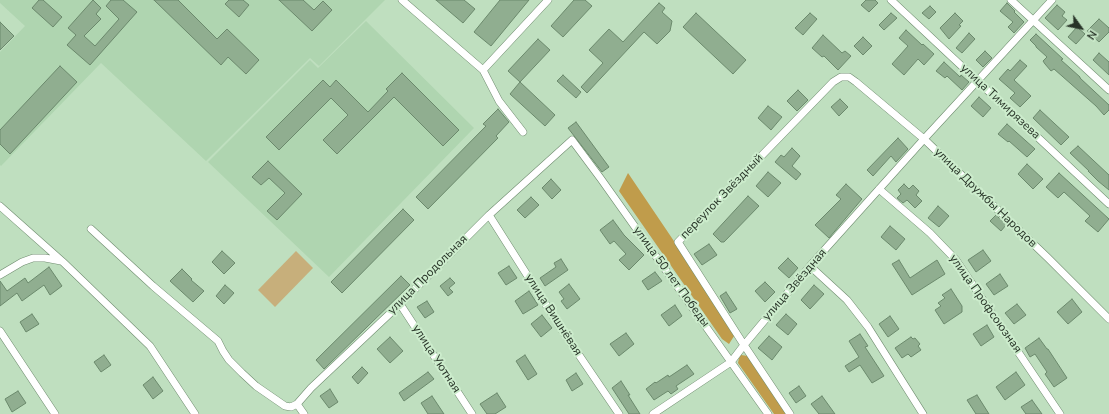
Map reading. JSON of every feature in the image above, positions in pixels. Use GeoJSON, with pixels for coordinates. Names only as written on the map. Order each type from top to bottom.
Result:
{"type":"FeatureCollection","features":[{"type":"Feature","properties":{"kind":"street"},"geometry":{"type":"LineString","coordinates":[[402,0],[484,72],[499,101],[523,132]]}},
{"type":"Feature","properties":{"kind":"street"},"geometry":{"type":"LineString","coordinates":[[484,72],[548,0]]}},
{"type":"Feature","properties":{"kind":"street","name":"улица Тимирязева"},"geometry":{"type":"LineString","coordinates":[[891,0],[1109,204]]}},
{"type":"Feature","properties":{"kind":"street"},"geometry":{"type":"LineString","coordinates":[[1011,0],[1109,90]]}},
{"type":"Feature","properties":{"kind":"street","name":"улица Звёздная"},"geometry":{"type":"LineString","coordinates":[[653,414],[731,362],[810,266],[1052,0]]}},
{"type":"Feature","properties":{"kind":"street","name":"переулок Звёздный"},"geometry":{"type":"LineString","coordinates":[[744,345],[678,242],[833,82],[841,77],[848,77],[856,82]]}},
{"type":"Feature","properties":{"kind":"street","name":"улица Дружбы Народов"},"geometry":{"type":"LineString","coordinates":[[856,82],[924,139],[1109,319]]}},
{"type":"Feature","properties":{"kind":"street","name":"улица Продольная"},"geometry":{"type":"LineString","coordinates":[[297,404],[311,388],[400,304],[489,215],[572,140]]}},
{"type":"Feature","properties":{"kind":"street","name":"улица 50 лет Победы"},"geometry":{"type":"LineString","coordinates":[[572,140],[768,414]]}},
{"type":"Feature","properties":{"kind":"street","name":"улица Профсоюзная"},"geometry":{"type":"LineString","coordinates":[[879,189],[930,233],[956,260],[1060,414]]}},
{"type":"Feature","properties":{"kind":"street"},"geometry":{"type":"LineString","coordinates":[[0,206],[63,262],[150,346],[195,414]]}},
{"type":"Feature","properties":{"kind":"street","name":"улица Вишнёвая"},"geometry":{"type":"LineString","coordinates":[[489,215],[562,330],[620,414]]}},
{"type":"Feature","properties":{"kind":"street"},"geometry":{"type":"LineString","coordinates":[[91,229],[153,286],[218,340],[229,360],[256,386],[285,406],[291,407],[297,404],[304,414]]}},
{"type":"Feature","properties":{"kind":"street"},"geometry":{"type":"LineString","coordinates":[[0,275],[22,262],[33,258],[45,258],[63,262]]}},
{"type":"Feature","properties":{"kind":"street"},"geometry":{"type":"LineString","coordinates":[[810,266],[847,300],[864,322],[923,414]]}},
{"type":"Feature","properties":{"kind":"street","name":"улица Уютная"},"geometry":{"type":"LineString","coordinates":[[400,304],[472,414]]}},
{"type":"Feature","properties":{"kind":"street"},"geometry":{"type":"LineString","coordinates":[[0,331],[55,414]]}},
{"type":"Feature","properties":{"kind":"street"},"geometry":{"type":"LineString","coordinates":[[744,345],[790,414]]}},
{"type":"Feature","properties":{"kind":"shaded area"},"geometry":{"type":"Polygon","coordinates":[[[0,0],[385,0],[319,66],[310,58],[206,161],[101,63],[1,166],[0,52],[25,26],[0,3],[0,0]]]}},
{"type":"Feature","properties":{"kind":"shaded area"},"geometry":{"type":"Polygon","coordinates":[[[366,21],[474,128],[329,277],[208,162],[310,60],[318,68],[366,21]]]}},
{"type":"Feature","properties":{"kind":"shaded area"},"geometry":{"type":"Polygon","coordinates":[[[628,173],[736,333],[729,344],[722,339],[619,191],[628,173]]]}},
{"type":"Feature","properties":{"kind":"shaded area"},"geometry":{"type":"Polygon","coordinates":[[[296,251],[313,268],[275,307],[258,290],[296,251]]]}},
{"type":"Feature","properties":{"kind":"shaded area"},"geometry":{"type":"Polygon","coordinates":[[[741,355],[748,356],[787,414],[774,414],[738,363],[741,355]]]}},
{"type":"Feature","properties":{"kind":"building"},"geometry":{"type":"Polygon","coordinates":[[[39,0],[43,0],[62,17],[53,27],[32,8],[39,0]]]}},
{"type":"Feature","properties":{"kind":"building"},"geometry":{"type":"Polygon","coordinates":[[[93,0],[101,8],[96,14],[101,19],[84,36],[95,46],[119,19],[106,6],[111,0],[123,0],[137,12],[90,65],[67,45],[76,35],[68,28],[93,0]]]}},
{"type":"Feature","properties":{"kind":"building"},"geometry":{"type":"Polygon","coordinates":[[[154,0],[178,0],[217,39],[227,29],[259,60],[246,74],[228,57],[221,65],[154,0]]]}},
{"type":"Feature","properties":{"kind":"building"},"geometry":{"type":"Polygon","coordinates":[[[229,0],[243,0],[249,5],[239,17],[225,4],[229,0]]]}},
{"type":"Feature","properties":{"kind":"building"},"geometry":{"type":"Polygon","coordinates":[[[279,0],[303,0],[314,10],[323,1],[332,10],[312,31],[279,0]]]}},
{"type":"Feature","properties":{"kind":"building"},"geometry":{"type":"Polygon","coordinates":[[[436,0],[464,0],[475,9],[463,23],[436,0]]]}},
{"type":"Feature","properties":{"kind":"building"},"geometry":{"type":"Polygon","coordinates":[[[500,0],[529,0],[491,46],[474,32],[500,0]]]}},
{"type":"Feature","properties":{"kind":"building"},"geometry":{"type":"Polygon","coordinates":[[[574,0],[585,0],[592,6],[563,37],[551,26],[574,0]]]}},
{"type":"Feature","properties":{"kind":"building"},"geometry":{"type":"Polygon","coordinates":[[[866,0],[875,0],[878,3],[869,12],[861,5],[866,0]]]}},
{"type":"Feature","properties":{"kind":"building"},"geometry":{"type":"Polygon","coordinates":[[[659,3],[665,8],[662,12],[672,21],[670,31],[657,44],[644,32],[587,93],[581,87],[603,63],[589,50],[609,29],[623,42],[659,3]]]}},
{"type":"Feature","properties":{"kind":"building"},"geometry":{"type":"Polygon","coordinates":[[[1007,3],[1024,22],[1014,33],[1008,27],[1013,22],[1000,11],[1007,3]]]}},
{"type":"Feature","properties":{"kind":"building"},"geometry":{"type":"Polygon","coordinates":[[[1057,5],[1065,12],[1062,16],[1067,20],[1058,30],[1045,18],[1057,5]]]}},
{"type":"Feature","properties":{"kind":"building"},"geometry":{"type":"Polygon","coordinates":[[[930,6],[936,12],[929,19],[922,13],[930,6]]]}},
{"type":"Feature","properties":{"kind":"building"},"geometry":{"type":"Polygon","coordinates":[[[696,13],[746,60],[733,74],[683,27],[696,13]]]}},
{"type":"Feature","properties":{"kind":"building"},"geometry":{"type":"Polygon","coordinates":[[[810,13],[817,19],[803,35],[795,28],[810,13]]]}},
{"type":"Feature","properties":{"kind":"building"},"geometry":{"type":"Polygon","coordinates":[[[891,13],[897,18],[884,30],[879,25],[891,13]]]}},
{"type":"Feature","properties":{"kind":"building"},"geometry":{"type":"Polygon","coordinates":[[[955,13],[963,21],[959,25],[961,26],[949,39],[940,28],[955,13]]]}},
{"type":"Feature","properties":{"kind":"building"},"geometry":{"type":"Polygon","coordinates":[[[1099,19],[1109,28],[1109,32],[1099,42],[1087,31],[1099,19]]]}},
{"type":"Feature","properties":{"kind":"building"},"geometry":{"type":"Polygon","coordinates":[[[0,22],[14,36],[0,50],[0,22]]]}},
{"type":"Feature","properties":{"kind":"building"},"geometry":{"type":"Polygon","coordinates":[[[1077,27],[1085,34],[1076,44],[1068,37],[1077,27]]]}},
{"type":"Feature","properties":{"kind":"building"},"geometry":{"type":"Polygon","coordinates":[[[906,30],[934,54],[924,65],[918,59],[904,75],[892,64],[908,46],[899,38],[906,30]]]}},
{"type":"Feature","properties":{"kind":"building"},"geometry":{"type":"Polygon","coordinates":[[[969,33],[975,39],[962,53],[956,48],[969,33]]]}},
{"type":"Feature","properties":{"kind":"building"},"geometry":{"type":"Polygon","coordinates":[[[1036,34],[1063,59],[1061,60],[1109,105],[1109,110],[1104,115],[1096,106],[1054,69],[1051,71],[1045,64],[1043,61],[1047,57],[1030,40],[1036,34]]]}},
{"type":"Feature","properties":{"kind":"building"},"geometry":{"type":"Polygon","coordinates":[[[823,35],[842,53],[845,51],[851,56],[838,70],[824,56],[822,57],[812,48],[823,35]]]}},
{"type":"Feature","properties":{"kind":"building"},"geometry":{"type":"Polygon","coordinates":[[[863,37],[872,46],[863,55],[854,46],[863,37]]]}},
{"type":"Feature","properties":{"kind":"building"},"geometry":{"type":"Polygon","coordinates":[[[538,39],[550,50],[520,82],[508,71],[538,39]]]}},
{"type":"Feature","properties":{"kind":"building"},"geometry":{"type":"Polygon","coordinates":[[[985,51],[992,58],[983,67],[976,60],[985,51]]]}},
{"type":"Feature","properties":{"kind":"building"},"geometry":{"type":"Polygon","coordinates":[[[1099,53],[1109,62],[1109,75],[1093,60],[1099,53]]]}},
{"type":"Feature","properties":{"kind":"building"},"geometry":{"type":"Polygon","coordinates":[[[1020,60],[1027,66],[1014,80],[1031,96],[1020,107],[1010,98],[1015,93],[999,79],[1008,69],[1010,71],[1020,60]]]}},
{"type":"Feature","properties":{"kind":"building"},"geometry":{"type":"Polygon","coordinates":[[[944,62],[960,77],[961,75],[969,82],[962,90],[947,76],[945,78],[936,71],[944,62]]]}},
{"type":"Feature","properties":{"kind":"building"},"geometry":{"type":"Polygon","coordinates":[[[60,66],[77,82],[10,154],[0,144],[0,130],[60,66]]]}},
{"type":"Feature","properties":{"kind":"building"},"geometry":{"type":"Polygon","coordinates":[[[402,73],[459,130],[443,146],[394,97],[337,154],[323,140],[348,115],[331,98],[279,150],[266,137],[323,80],[330,87],[336,80],[368,112],[388,91],[386,89],[402,73]]]}},
{"type":"Feature","properties":{"kind":"building"},"geometry":{"type":"Polygon","coordinates":[[[563,75],[581,92],[576,98],[557,81],[563,75]]]}},
{"type":"Feature","properties":{"kind":"building"},"geometry":{"type":"Polygon","coordinates":[[[520,82],[555,115],[545,126],[510,94],[520,82]]]}},
{"type":"Feature","properties":{"kind":"building"},"geometry":{"type":"Polygon","coordinates":[[[798,90],[808,100],[797,111],[787,101],[798,90]]]}},
{"type":"Feature","properties":{"kind":"building"},"geometry":{"type":"Polygon","coordinates":[[[979,97],[991,108],[983,117],[971,106],[979,97]]]}},
{"type":"Feature","properties":{"kind":"building"},"geometry":{"type":"Polygon","coordinates":[[[840,99],[848,107],[839,116],[831,107],[840,99]]]}},
{"type":"Feature","properties":{"kind":"building"},"geometry":{"type":"Polygon","coordinates":[[[768,106],[782,117],[771,130],[758,118],[768,106]]]}},
{"type":"Feature","properties":{"kind":"building"},"geometry":{"type":"Polygon","coordinates":[[[498,109],[509,122],[496,136],[498,138],[428,209],[416,197],[486,126],[483,124],[498,109]]]}},
{"type":"Feature","properties":{"kind":"building"},"geometry":{"type":"Polygon","coordinates":[[[1040,110],[1069,137],[1061,145],[1033,118],[1040,110]]]}},
{"type":"Feature","properties":{"kind":"building"},"geometry":{"type":"Polygon","coordinates":[[[576,122],[609,167],[602,172],[568,128],[576,122]]]}},
{"type":"Feature","properties":{"kind":"building"},"geometry":{"type":"Polygon","coordinates":[[[1007,124],[1035,149],[1027,157],[1009,141],[1008,142],[998,134],[1007,124]]]}},
{"type":"Feature","properties":{"kind":"building"},"geometry":{"type":"Polygon","coordinates":[[[898,138],[908,149],[896,162],[891,156],[873,176],[867,170],[898,138]]]}},
{"type":"Feature","properties":{"kind":"building"},"geometry":{"type":"Polygon","coordinates":[[[1078,146],[1109,175],[1109,190],[1070,153],[1078,146]]]}},
{"type":"Feature","properties":{"kind":"building"},"geometry":{"type":"Polygon","coordinates":[[[792,148],[800,156],[792,166],[801,174],[796,180],[775,162],[781,155],[784,157],[792,148]]]}},
{"type":"Feature","properties":{"kind":"building"},"geometry":{"type":"Polygon","coordinates":[[[268,161],[302,194],[277,220],[267,211],[285,193],[269,178],[261,185],[252,177],[268,161]]]}},
{"type":"Feature","properties":{"kind":"building"},"geometry":{"type":"Polygon","coordinates":[[[1027,164],[1043,179],[1033,189],[1018,174],[1027,164]]]}},
{"type":"Feature","properties":{"kind":"building"},"geometry":{"type":"Polygon","coordinates":[[[768,172],[781,183],[768,197],[756,186],[768,172]]]}},
{"type":"Feature","properties":{"kind":"building"},"geometry":{"type":"Polygon","coordinates":[[[1059,173],[1109,219],[1098,232],[1085,221],[1090,216],[1064,192],[1058,198],[1046,187],[1059,173]]]}},
{"type":"Feature","properties":{"kind":"building"},"geometry":{"type":"Polygon","coordinates":[[[551,179],[561,190],[552,199],[542,188],[551,179]]]}},
{"type":"Feature","properties":{"kind":"building"},"geometry":{"type":"Polygon","coordinates":[[[846,184],[862,199],[829,238],[815,225],[841,199],[836,195],[846,184]]]}},
{"type":"Feature","properties":{"kind":"building"},"geometry":{"type":"Polygon","coordinates":[[[904,184],[909,189],[913,185],[919,191],[916,195],[922,201],[915,208],[907,200],[903,203],[897,198],[901,194],[898,190],[904,184]]]}},
{"type":"Feature","properties":{"kind":"building"},"geometry":{"type":"Polygon","coordinates":[[[748,196],[759,206],[724,242],[721,242],[713,234],[748,196]]]}},
{"type":"Feature","properties":{"kind":"building"},"geometry":{"type":"Polygon","coordinates":[[[531,197],[539,205],[525,218],[517,210],[531,197]]]}},
{"type":"Feature","properties":{"kind":"building"},"geometry":{"type":"Polygon","coordinates":[[[938,206],[949,216],[939,227],[928,218],[938,206]]]}},
{"type":"Feature","properties":{"kind":"building"},"geometry":{"type":"Polygon","coordinates":[[[403,209],[414,220],[342,293],[331,282],[403,209]]]}},
{"type":"Feature","properties":{"kind":"building"},"geometry":{"type":"Polygon","coordinates":[[[996,215],[1006,225],[1001,231],[990,221],[996,215]]]}},
{"type":"Feature","properties":{"kind":"building"},"geometry":{"type":"Polygon","coordinates":[[[613,220],[624,235],[644,255],[629,270],[619,260],[626,254],[614,241],[610,244],[600,230],[613,220]]]}},
{"type":"Feature","properties":{"kind":"building"},"geometry":{"type":"Polygon","coordinates":[[[890,226],[905,239],[896,250],[881,237],[890,226]]]}},
{"type":"Feature","properties":{"kind":"building"},"geometry":{"type":"Polygon","coordinates":[[[709,244],[717,255],[702,265],[694,254],[709,244]]]}},
{"type":"Feature","properties":{"kind":"building"},"geometry":{"type":"Polygon","coordinates":[[[983,250],[991,261],[976,272],[968,260],[983,250]]]}},
{"type":"Feature","properties":{"kind":"building"},"geometry":{"type":"Polygon","coordinates":[[[222,251],[235,263],[224,274],[212,262],[222,251]]]}},
{"type":"Feature","properties":{"kind":"building"},"geometry":{"type":"Polygon","coordinates":[[[788,258],[798,268],[789,278],[778,268],[788,258]]]}},
{"type":"Feature","properties":{"kind":"building"},"geometry":{"type":"Polygon","coordinates":[[[561,259],[568,270],[545,286],[540,278],[556,267],[554,263],[561,259]]]}},
{"type":"Feature","properties":{"kind":"building"},"geometry":{"type":"Polygon","coordinates":[[[899,260],[910,278],[937,260],[945,274],[912,295],[892,264],[899,260]]]}},
{"type":"Feature","properties":{"kind":"building"},"geometry":{"type":"Polygon","coordinates":[[[509,266],[517,278],[506,285],[498,273],[509,266]]]}},
{"type":"Feature","properties":{"kind":"building"},"geometry":{"type":"Polygon","coordinates":[[[49,267],[62,286],[50,295],[44,285],[22,301],[17,293],[0,306],[0,281],[7,291],[25,278],[28,283],[49,267]]]}},
{"type":"Feature","properties":{"kind":"building"},"geometry":{"type":"Polygon","coordinates":[[[182,269],[192,279],[191,280],[204,291],[193,302],[170,281],[182,269]]]}},
{"type":"Feature","properties":{"kind":"building"},"geometry":{"type":"Polygon","coordinates":[[[655,272],[662,281],[648,290],[642,281],[655,272]]]}},
{"type":"Feature","properties":{"kind":"building"},"geometry":{"type":"Polygon","coordinates":[[[1000,274],[1008,286],[994,295],[986,284],[1000,274]]]}},
{"type":"Feature","properties":{"kind":"building"},"geometry":{"type":"Polygon","coordinates":[[[401,276],[410,285],[324,369],[316,360],[401,276]]]}},
{"type":"Feature","properties":{"kind":"building"},"geometry":{"type":"Polygon","coordinates":[[[450,278],[455,283],[449,288],[453,292],[448,296],[440,286],[450,278]]]}},
{"type":"Feature","properties":{"kind":"building"},"geometry":{"type":"Polygon","coordinates":[[[765,282],[775,292],[765,302],[755,291],[765,282]]]}},
{"type":"Feature","properties":{"kind":"building"},"geometry":{"type":"Polygon","coordinates":[[[569,284],[580,299],[567,309],[561,301],[564,299],[559,292],[569,284]]]}},
{"type":"Feature","properties":{"kind":"building"},"geometry":{"type":"Polygon","coordinates":[[[225,285],[234,293],[224,304],[216,296],[225,285]]]}},
{"type":"Feature","properties":{"kind":"building"},"geometry":{"type":"Polygon","coordinates":[[[814,285],[824,294],[810,309],[801,300],[814,285]]]}},
{"type":"Feature","properties":{"kind":"building"},"geometry":{"type":"Polygon","coordinates":[[[951,289],[962,306],[962,312],[944,324],[935,310],[941,306],[938,303],[945,298],[942,295],[951,289]]]}},
{"type":"Feature","properties":{"kind":"building"},"geometry":{"type":"Polygon","coordinates":[[[529,291],[538,305],[523,314],[515,301],[529,291]]]}},
{"type":"Feature","properties":{"kind":"building"},"geometry":{"type":"Polygon","coordinates":[[[726,292],[737,309],[730,313],[720,296],[726,292]]]}},
{"type":"Feature","properties":{"kind":"building"},"geometry":{"type":"Polygon","coordinates":[[[1072,299],[1082,312],[1068,324],[1057,312],[1072,299]]]}},
{"type":"Feature","properties":{"kind":"building"},"geometry":{"type":"Polygon","coordinates":[[[427,301],[434,312],[425,318],[417,307],[427,301]]]}},
{"type":"Feature","properties":{"kind":"building"},"geometry":{"type":"Polygon","coordinates":[[[1017,304],[1026,315],[1014,324],[1005,313],[1017,304]]]}},
{"type":"Feature","properties":{"kind":"building"},"geometry":{"type":"Polygon","coordinates":[[[675,305],[682,316],[669,326],[661,315],[675,305]]]}},
{"type":"Feature","properties":{"kind":"building"},"geometry":{"type":"Polygon","coordinates":[[[32,314],[39,324],[26,332],[20,322],[32,314]]]}},
{"type":"Feature","properties":{"kind":"building"},"geometry":{"type":"Polygon","coordinates":[[[786,314],[797,324],[788,335],[776,325],[786,314]]]}},
{"type":"Feature","properties":{"kind":"building"},"geometry":{"type":"Polygon","coordinates":[[[542,315],[552,328],[541,337],[531,324],[542,315]]]}},
{"type":"Feature","properties":{"kind":"building"},"geometry":{"type":"Polygon","coordinates":[[[890,316],[899,329],[888,337],[879,324],[890,316]]]}},
{"type":"Feature","properties":{"kind":"building"},"geometry":{"type":"Polygon","coordinates":[[[987,325],[994,337],[981,346],[973,334],[987,325]]]}},
{"type":"Feature","properties":{"kind":"building"},"geometry":{"type":"Polygon","coordinates":[[[626,333],[634,344],[619,356],[610,344],[626,333]]]}},
{"type":"Feature","properties":{"kind":"building"},"geometry":{"type":"Polygon","coordinates":[[[860,334],[868,346],[865,347],[884,376],[872,383],[860,365],[849,372],[845,366],[859,357],[849,341],[860,334]]]}},
{"type":"Feature","properties":{"kind":"building"},"geometry":{"type":"Polygon","coordinates":[[[769,336],[782,347],[772,360],[758,348],[769,336]]]}},
{"type":"Feature","properties":{"kind":"building"},"geometry":{"type":"Polygon","coordinates":[[[390,337],[403,351],[390,363],[377,349],[390,337]]]}},
{"type":"Feature","properties":{"kind":"building"},"geometry":{"type":"Polygon","coordinates":[[[911,337],[913,339],[915,338],[920,344],[918,346],[921,350],[911,357],[908,354],[902,358],[895,348],[911,337]]]}},
{"type":"Feature","properties":{"kind":"building"},"geometry":{"type":"Polygon","coordinates":[[[1039,338],[1067,378],[1054,387],[1045,374],[1047,372],[1035,354],[1030,357],[1025,348],[1039,338]]]}},
{"type":"Feature","properties":{"kind":"building"},"geometry":{"type":"Polygon","coordinates":[[[104,355],[111,365],[101,372],[94,362],[104,355]]]}},
{"type":"Feature","properties":{"kind":"building"},"geometry":{"type":"Polygon","coordinates":[[[525,355],[537,374],[528,380],[516,361],[525,355]]]}},
{"type":"Feature","properties":{"kind":"building"},"geometry":{"type":"Polygon","coordinates":[[[687,365],[694,374],[676,386],[678,389],[671,394],[668,391],[654,400],[646,389],[655,382],[656,383],[668,375],[669,377],[687,365]]]}},
{"type":"Feature","properties":{"kind":"building"},"geometry":{"type":"Polygon","coordinates":[[[362,367],[368,373],[358,384],[352,377],[362,367]]]}},
{"type":"Feature","properties":{"kind":"building"},"geometry":{"type":"Polygon","coordinates":[[[428,372],[434,379],[404,401],[399,393],[428,372]]]}},
{"type":"Feature","properties":{"kind":"building"},"geometry":{"type":"Polygon","coordinates":[[[1016,372],[1025,385],[1005,400],[996,387],[1016,372]]]}},
{"type":"Feature","properties":{"kind":"building"},"geometry":{"type":"Polygon","coordinates":[[[576,373],[583,384],[572,391],[566,380],[576,373]]]}},
{"type":"Feature","properties":{"kind":"building"},"geometry":{"type":"Polygon","coordinates":[[[153,377],[163,391],[153,399],[143,385],[153,377]]]}},
{"type":"Feature","properties":{"kind":"building"},"geometry":{"type":"Polygon","coordinates":[[[621,381],[640,414],[629,414],[612,388],[621,381]]]}},
{"type":"Feature","properties":{"kind":"building"},"geometry":{"type":"Polygon","coordinates":[[[799,386],[806,396],[796,403],[789,393],[799,386]]]}},
{"type":"Feature","properties":{"kind":"building"},"geometry":{"type":"Polygon","coordinates":[[[330,389],[338,402],[329,408],[320,396],[330,389]]]}},
{"type":"Feature","properties":{"kind":"building"},"geometry":{"type":"Polygon","coordinates":[[[18,391],[26,403],[12,412],[5,399],[18,391]]]}},
{"type":"Feature","properties":{"kind":"building"},"geometry":{"type":"Polygon","coordinates":[[[497,393],[506,407],[495,414],[487,414],[480,404],[497,393]]]}},
{"type":"Feature","properties":{"kind":"building"},"geometry":{"type":"Polygon","coordinates":[[[977,395],[989,414],[976,414],[967,400],[977,395]]]}},
{"type":"Feature","properties":{"kind":"building"},"geometry":{"type":"Polygon","coordinates":[[[432,396],[444,414],[428,414],[421,403],[432,396]]]}},
{"type":"Feature","properties":{"kind":"building"},"geometry":{"type":"Polygon","coordinates":[[[822,396],[835,414],[819,414],[811,404],[822,396]]]}},
{"type":"Feature","properties":{"kind":"building"},"geometry":{"type":"Polygon","coordinates":[[[1032,400],[1042,414],[1026,414],[1021,407],[1032,400]]]}}]}
